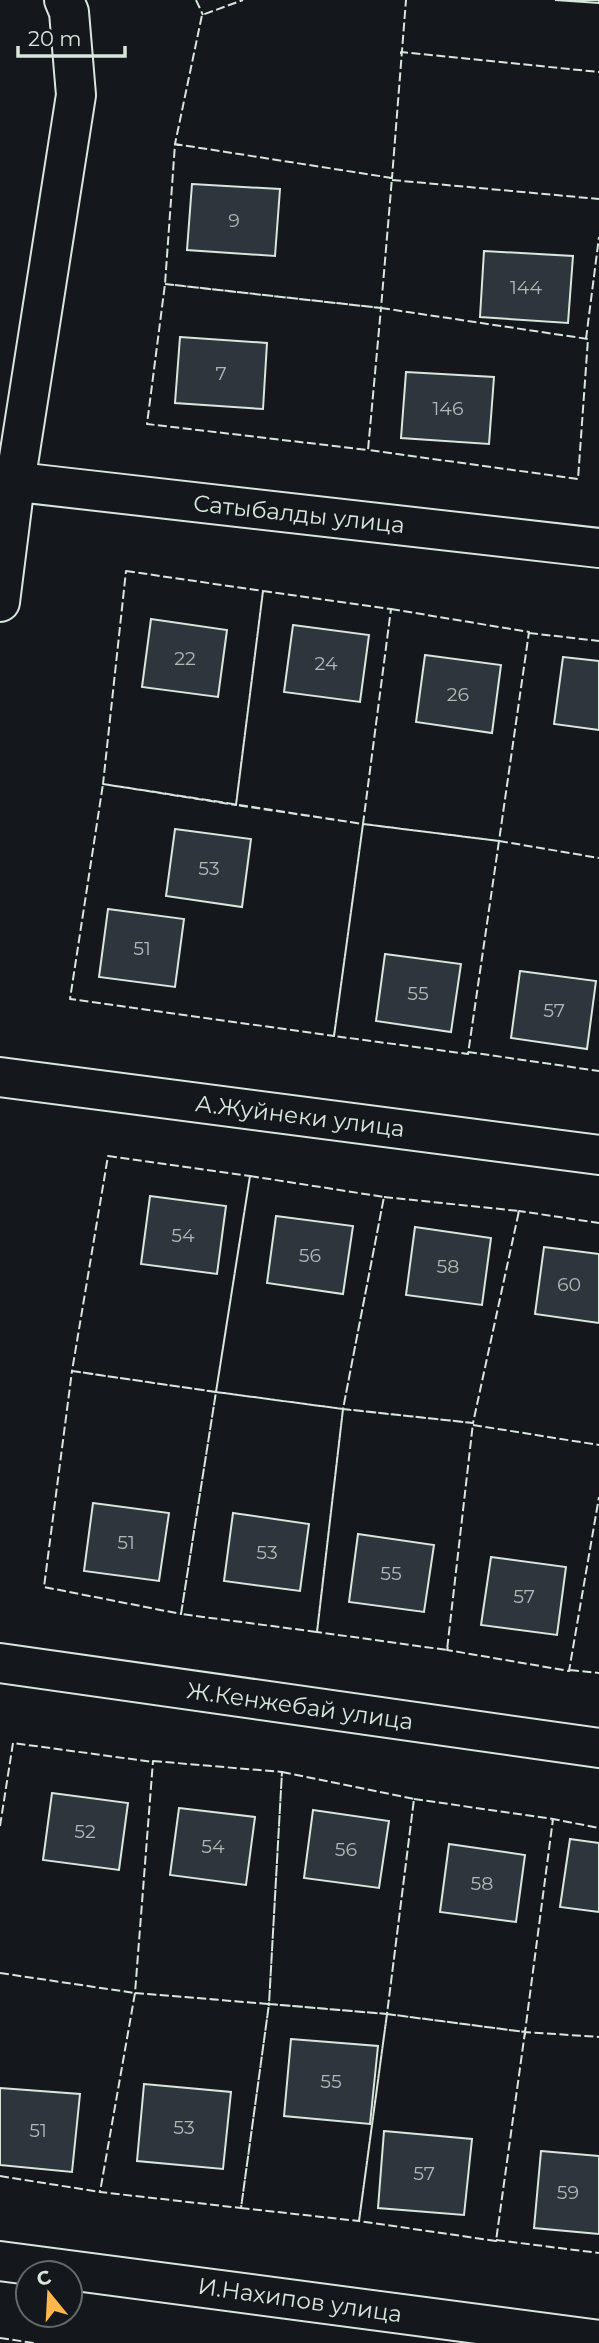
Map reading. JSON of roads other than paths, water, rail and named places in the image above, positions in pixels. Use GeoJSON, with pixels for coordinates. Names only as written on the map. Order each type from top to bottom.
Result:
{"type":"FeatureCollection","features":[{"type":"Feature","properties":{"kind":"street"},"geometry":{"type":"LineString","coordinates":[[0,602],[8,481],[76,95],[69,12],[64,0]]}},
{"type":"Feature","properties":{"kind":"street","name":"Сатыбалды улица"},"geometry":{"type":"LineString","coordinates":[[8,481],[599,548]]}},
{"type":"Feature","properties":{"kind":"street","name":"А.Жуйнеки улица"},"geometry":{"type":"LineString","coordinates":[[0,1077],[599,1155]]}},
{"type":"Feature","properties":{"kind":"street","name":"Ж.Кенжебай улица"},"geometry":{"type":"LineString","coordinates":[[0,1663],[599,1748]]}},
{"type":"Feature","properties":{"kind":"street","name":"И.Нахипов улица"},"geometry":{"type":"LineString","coordinates":[[0,2261],[599,2340]]}}]}
